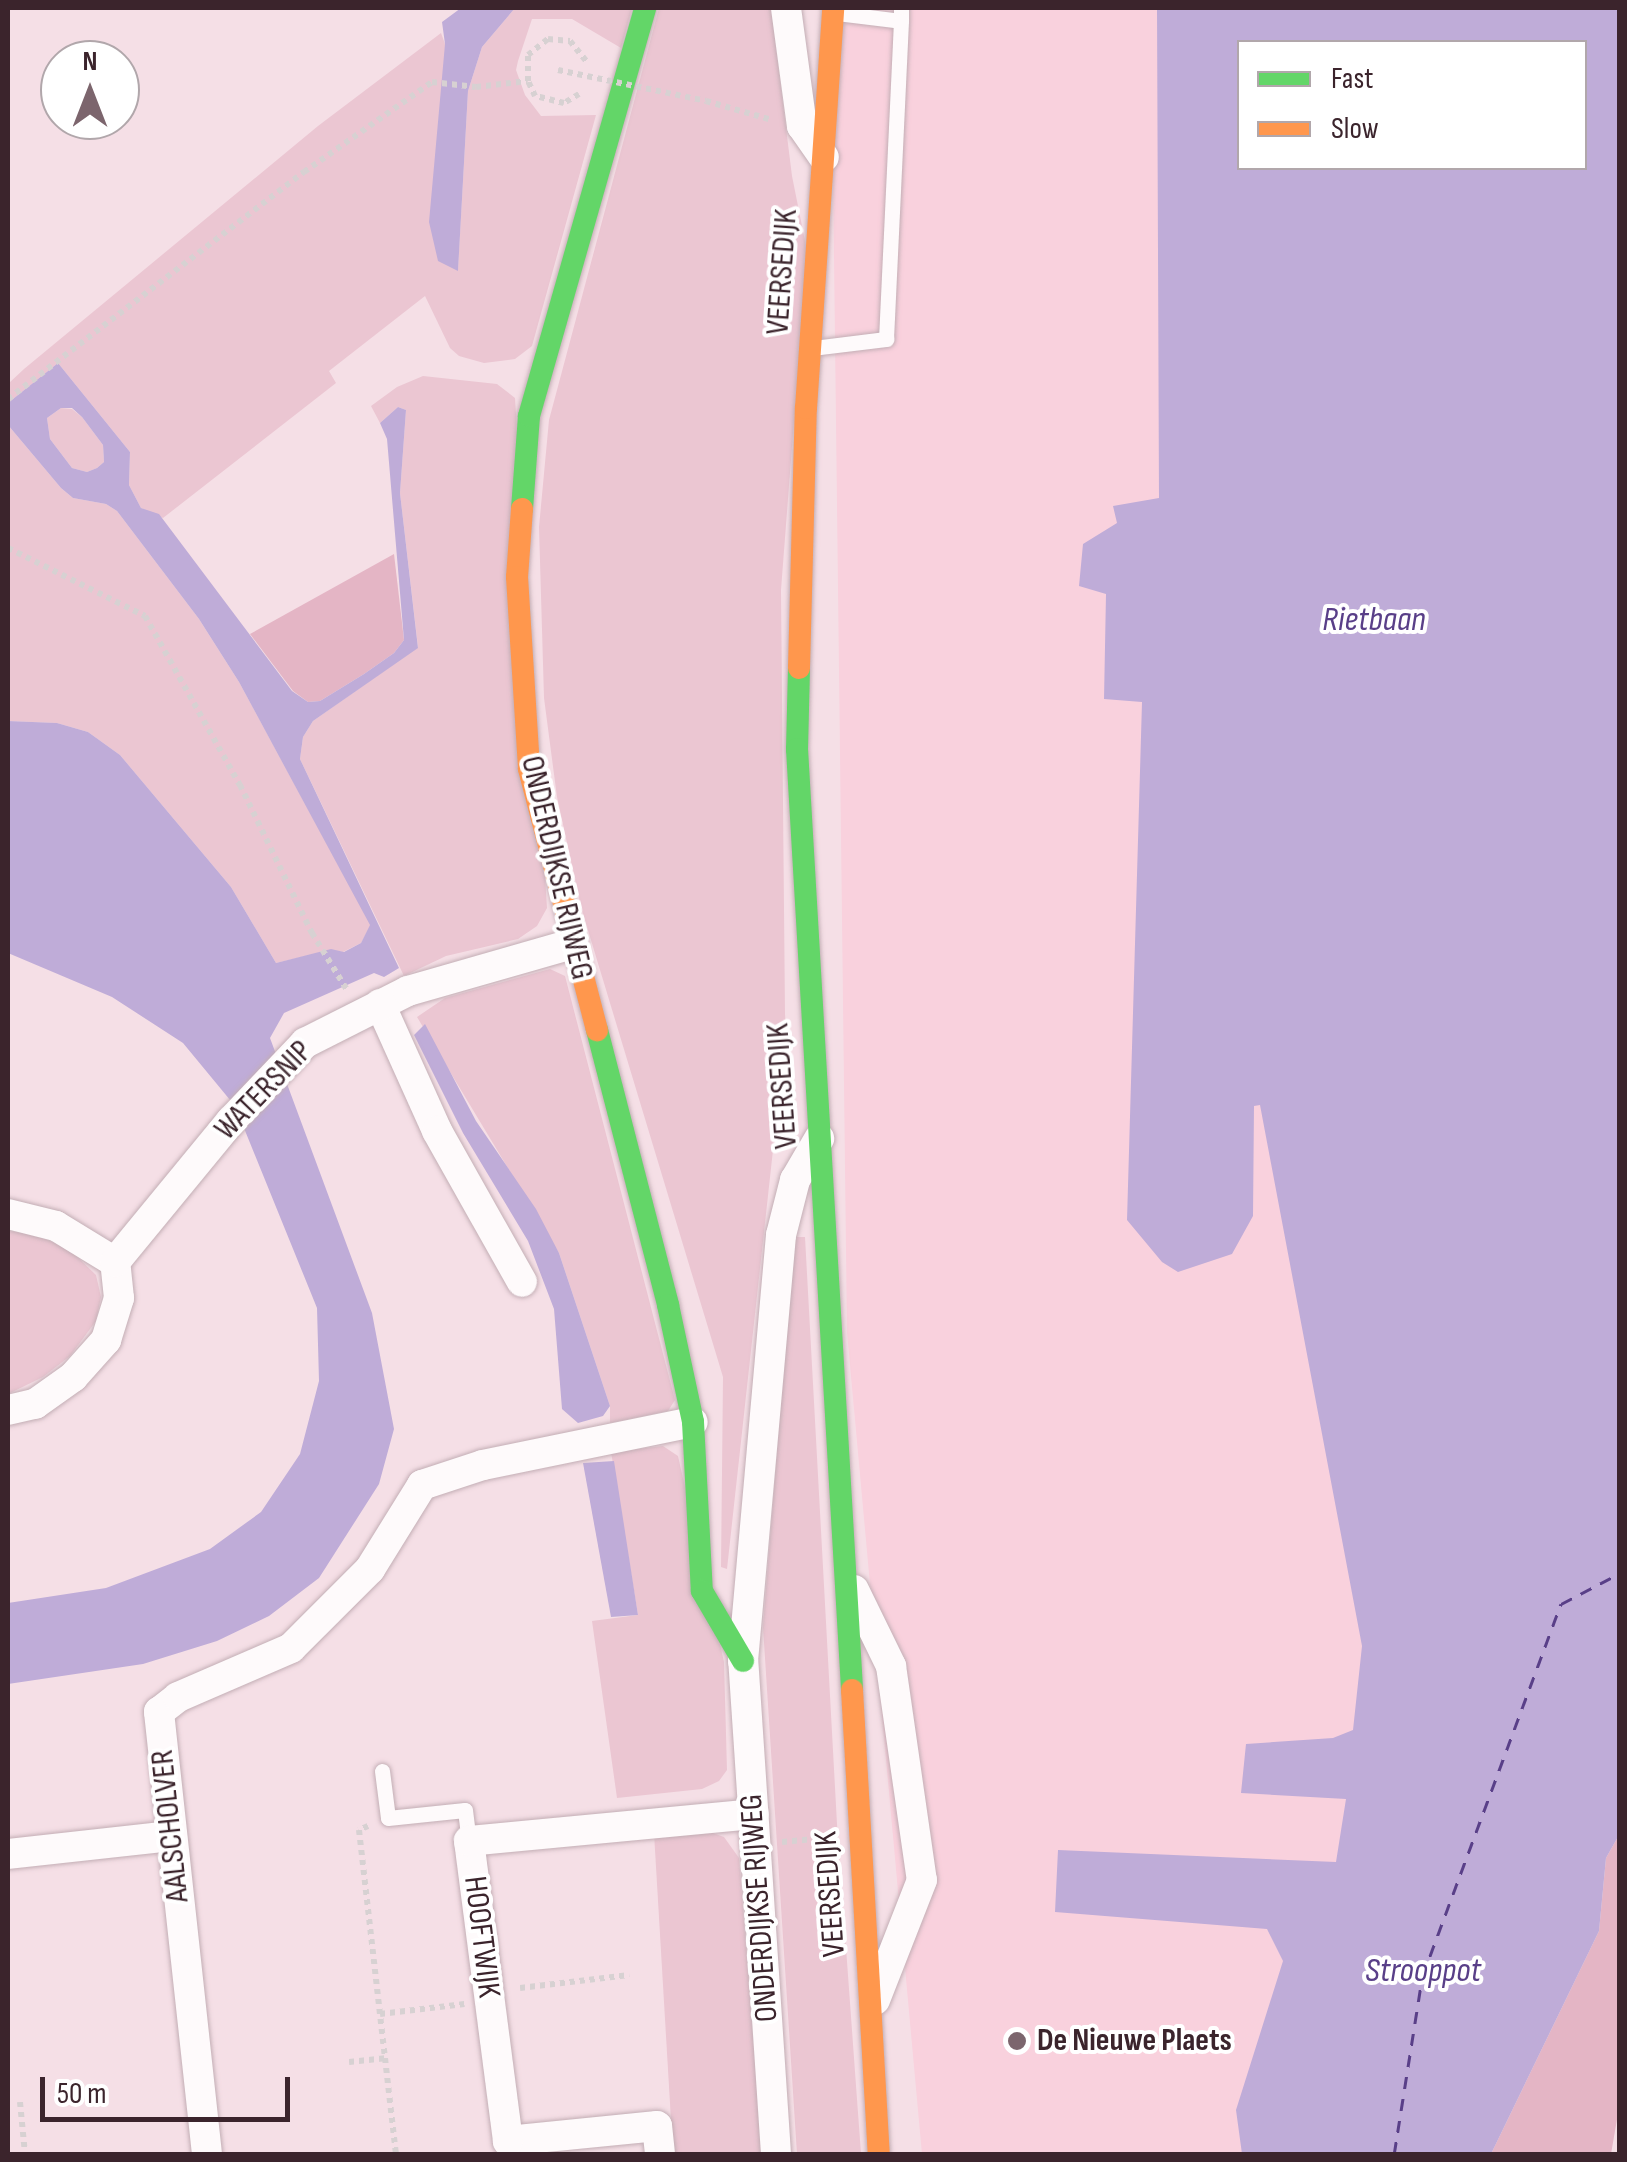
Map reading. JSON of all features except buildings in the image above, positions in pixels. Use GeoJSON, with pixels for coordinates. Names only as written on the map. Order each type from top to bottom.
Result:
{"type":"FeatureCollection","features":[{"type":"Feature","properties":{"kind":"main road","name":"ONDERDIJKSE RIJWEG"},"geometry":{"type":"LineString","coordinates":[[645,8],[529,416],[516,577],[529,769],[668,1305],[693,1422],[702,1591],[744,1661]]}},
{"type":"Feature","properties":{"kind":"main road","name":"VEERSEDIJK"},"geometry":{"type":"LineString","coordinates":[[833,10],[810,348],[797,749],[879,2154]]}},
{"type":"Feature","properties":{"kind":"street"},"geometry":{"type":"LineString","coordinates":[[786,8],[802,126],[824,156]]}},
{"type":"Feature","properties":{"kind":"street","name":"WATERSNIP"},"geometry":{"type":"LineString","coordinates":[[115,1262],[231,1122],[305,1043],[380,1004],[441,980],[572,944]]}},
{"type":"Feature","properties":{"kind":"street"},"geometry":{"type":"LineString","coordinates":[[380,1004],[437,1131],[522,1282]]}},
{"type":"Feature","properties":{"kind":"street","name":"ONDERDIJKSE RIJWEG"},"geometry":{"type":"LineString","coordinates":[[776,2154],[744,1661],[781,1235],[795,1180],[819,1139]]}},
{"type":"Feature","properties":{"kind":"street"},"geometry":{"type":"LineString","coordinates":[[8,1214],[56,1226],[115,1262],[119,1298],[106,1340],[72,1377],[36,1404],[8,1410]]}},
{"type":"Feature","properties":{"kind":"street","name":"AALSCHOLVER"},"geometry":{"type":"LineString","coordinates":[[207,2154],[159,1712],[178,1697],[291,1648],[370,1569],[422,1485],[482,1465],[693,1422]]}},
{"type":"Feature","properties":{"kind":"street"},"geometry":{"type":"LineString","coordinates":[[843,1567],[890,1666],[922,1880],[871,2012]]}},
{"type":"Feature","properties":{"kind":"street","name":"HOOFTWIJK"},"geometry":{"type":"LineString","coordinates":[[660,2154],[657,2126],[508,2141],[469,1841],[755,1829]]}},
{"type":"Feature","properties":{"kind":"street"},"geometry":{"type":"LineString","coordinates":[[8,1854],[172,1836]]}},
{"type":"Feature","properties":{"kind":"lane","name":"VEERSEDIJK"},"geometry":{"type":"LineString","coordinates":[[833,10],[901,14]]}},
{"type":"Feature","properties":{"kind":"lane"},"geometry":{"type":"LineString","coordinates":[[810,348],[886,338],[901,14]]}},
{"type":"Feature","properties":{"kind":"lane"},"geometry":{"type":"LineString","coordinates":[[382,1771],[388,1818],[465,1810],[469,1841]]}},
{"type":"Feature","properties":{"kind":"path"},"geometry":{"type":"LineString","coordinates":[[548,39],[570,41],[584,53],[590,67],[588,90],[564,103],[535,96],[528,81],[528,54],[548,39]]}},
{"type":"Feature","properties":{"kind":"path"},"geometry":{"type":"LineString","coordinates":[[590,67],[626,70]]}},
{"type":"Feature","properties":{"kind":"path"},"geometry":{"type":"LineString","coordinates":[[558,70],[706,100],[802,126]]}},
{"type":"Feature","properties":{"kind":"path"},"geometry":{"type":"LineString","coordinates":[[8,399],[304,172],[432,82],[476,87],[528,81]]}},
{"type":"Feature","properties":{"kind":"path"},"geometry":{"type":"LineString","coordinates":[[8,548],[145,616],[240,785],[347,990]]}},
{"type":"Feature","properties":{"kind":"path"},"geometry":{"type":"LineString","coordinates":[[388,1818],[359,1830],[396,2154]]}},
{"type":"Feature","properties":{"kind":"path"},"geometry":{"type":"LineString","coordinates":[[755,1829],[860,1834]]}},
{"type":"Feature","properties":{"kind":"path"},"geometry":{"type":"LineString","coordinates":[[380,2014],[629,1976]]}},
{"type":"Feature","properties":{"kind":"path"},"geometry":{"type":"LineString","coordinates":[[349,2062],[385,2058]]}},
{"type":"Feature","properties":{"kind":"path"},"geometry":{"type":"LineString","coordinates":[[20,2102],[25,2154]]}},
{"type":"Feature","properties":{"kind":"shaded area"},"geometry":{"type":"Polygon","coordinates":[[[515,8],[632,8],[621,48],[572,19],[532,19],[518,61],[516,70],[525,95],[541,116],[596,115],[532,346],[515,359],[484,363],[459,356],[450,348],[425,296],[329,371],[336,383],[163,518],[141,508],[129,485],[130,452],[58,363],[8,403],[8,384],[24,369],[318,126],[441,33],[445,44],[458,270],[468,91],[482,47],[515,8]]]}},
{"type":"Feature","properties":{"kind":"shaded area"},"geometry":{"type":"Polygon","coordinates":[[[659,8],[771,8],[792,176],[807,251],[781,590],[785,1014],[790,1090],[773,1150],[727,1569],[721,1567],[723,1377],[581,907],[557,797],[544,698],[539,527],[549,420],[659,8]]]}},
{"type":"Feature","properties":{"kind":"shaded area"},"geometry":{"type":"Polygon","coordinates":[[[831,8],[1190,8],[1479,1573],[1375,2154],[922,2154],[847,1332],[831,8]]]}},
{"type":"Feature","properties":{"kind":"shaded area"},"geometry":{"type":"Polygon","coordinates":[[[423,376],[497,384],[515,398],[547,908],[537,926],[518,939],[446,956],[404,976],[300,759],[303,737],[313,721],[418,647],[400,493],[406,410],[398,407],[380,423],[371,406],[397,387],[423,376]]]}},
{"type":"Feature","properties":{"kind":"shaded area"},"geometry":{"type":"Polygon","coordinates":[[[61,408],[72,409],[82,417],[103,445],[104,462],[97,468],[87,472],[72,468],[50,439],[47,418],[61,408]]]}},
{"type":"Feature","properties":{"kind":"shaded area"},"geometry":{"type":"Polygon","coordinates":[[[8,425],[73,498],[106,504],[117,511],[199,619],[239,682],[371,925],[361,943],[343,952],[331,950],[276,963],[231,887],[120,755],[88,732],[57,723],[8,721],[8,425]]]}},
{"type":"Feature","properties":{"kind":"shaded area"},"geometry":{"type":"Polygon","coordinates":[[[394,554],[404,640],[394,653],[364,674],[320,701],[308,702],[293,691],[250,634],[394,554]]]}},
{"type":"Feature","properties":{"kind":"shaded area"},"geometry":{"type":"Polygon","coordinates":[[[550,969],[565,976],[675,1400],[668,1411],[610,1423],[610,1406],[559,1253],[417,1017],[445,998],[550,969]]]}},
{"type":"Feature","properties":{"kind":"shaded area"},"geometry":{"type":"Polygon","coordinates":[[[8,1231],[32,1234],[68,1248],[96,1275],[101,1297],[96,1321],[70,1356],[43,1377],[8,1394],[8,1231]]]}},
{"type":"Feature","properties":{"kind":"shaded area"},"geometry":{"type":"Polygon","coordinates":[[[794,1237],[805,1237],[837,1824],[861,2154],[797,2154],[763,1627],[794,1237]]]}},
{"type":"Feature","properties":{"kind":"shaded area"},"geometry":{"type":"Polygon","coordinates":[[[663,1446],[678,1456],[724,1662],[727,1770],[719,1781],[702,1789],[617,1798],[592,1621],[638,1615],[611,1452],[663,1446]]]}},
{"type":"Feature","properties":{"kind":"shaded area"},"geometry":{"type":"Polygon","coordinates":[[[704,1830],[724,1837],[739,1858],[762,2154],[673,2154],[654,1833],[704,1830]]]}},
{"type":"Feature","properties":{"kind":"shaded area"},"geometry":{"type":"Polygon","coordinates":[[[1619,1835],[1620,2102],[1611,2154],[1491,2154],[1599,1931],[1606,1858],[1619,1835]]]}},
{"type":"Feature","properties":{"kind":"water"},"geometry":{"type":"Polygon","coordinates":[[[461,8],[515,8],[482,47],[468,91],[458,271],[438,261],[429,222],[445,44],[442,22],[461,8]]]}},
{"type":"Feature","properties":{"kind":"water","name":"Rietbaan"},"geometry":{"type":"Polygon","coordinates":[[[1157,8],[1619,8],[1619,1835],[1606,1858],[1599,1931],[1491,2154],[1242,2154],[1236,2110],[1283,1961],[1267,1929],[1055,1912],[1058,1850],[1336,1862],[1346,1799],[1241,1793],[1246,1744],[1333,1738],[1353,1730],[1362,1646],[1260,1105],[1254,1106],[1253,1216],[1232,1254],[1178,1272],[1162,1262],[1127,1220],[1142,702],[1104,699],[1106,594],[1079,586],[1083,544],[1117,523],[1113,506],[1159,498],[1157,8]]]}},
{"type":"Feature","properties":{"kind":"water"},"geometry":{"type":"Polygon","coordinates":[[[58,363],[130,452],[129,485],[141,508],[159,514],[292,691],[308,702],[320,701],[364,674],[394,653],[404,640],[387,439],[380,423],[398,407],[406,410],[400,493],[418,648],[313,721],[303,737],[300,759],[399,968],[384,977],[374,973],[284,1013],[270,1038],[372,1313],[394,1429],[379,1484],[319,1578],[269,1616],[217,1641],[143,1664],[8,1684],[8,1603],[106,1588],[210,1549],[261,1512],[300,1454],[319,1381],[317,1308],[235,1106],[183,1043],[112,997],[8,953],[8,721],[57,723],[88,732],[120,755],[231,887],[276,963],[331,949],[344,952],[361,943],[370,925],[239,682],[199,619],[117,511],[106,504],[73,498],[61,488],[8,425],[8,403],[58,363]],[[61,408],[47,418],[50,439],[72,468],[87,472],[104,462],[103,445],[72,408],[61,408]]]}},
{"type":"Feature","properties":{"kind":"water"},"geometry":{"type":"Polygon","coordinates":[[[425,1024],[476,1121],[536,1209],[559,1253],[610,1406],[603,1416],[578,1423],[562,1409],[554,1309],[528,1241],[463,1133],[414,1035],[425,1024]]]}},
{"type":"Feature","properties":{"kind":"water"},"geometry":{"type":"Polygon","coordinates":[[[614,1461],[638,1615],[611,1617],[583,1463],[614,1461]]]}},
{"type":"Feature","properties":{"kind":"ferry route"},"geometry":{"type":"LineString","coordinates":[[1394,2154],[1422,1977],[1561,1604],[1620,1573]]}},
{"type":"Feature","properties":{"kind":"traffic: fast"},"geometry":{"type":"LineString","coordinates":[[522,509],[529,416],[645,8]]}},
{"type":"Feature","properties":{"kind":"traffic: fast"},"geometry":{"type":"LineString","coordinates":[[799,668],[797,749],[852,1690]]}},
{"type":"Feature","properties":{"kind":"traffic: fast"},"geometry":{"type":"LineString","coordinates":[[597,1030],[668,1305],[693,1422],[702,1591],[743,1661]]}},
{"type":"Feature","properties":{"kind":"traffic: slow"},"geometry":{"type":"LineString","coordinates":[[799,668],[806,408],[833,8]]}},
{"type":"Feature","properties":{"kind":"traffic: slow"},"geometry":{"type":"LineString","coordinates":[[522,509],[517,577],[529,769],[597,1030]]}},
{"type":"Feature","properties":{"kind":"traffic: slow"},"geometry":{"type":"LineString","coordinates":[[852,1690],[879,2154]]}},
{"type":"Feature","properties":{"kind":"place","name":"De Nieuwe Plaets"},"geometry":{"type":"Point","coordinates":[1017,2041]}},
{"type":"Feature","properties":{"kind":"water label","name":"Strooppot"},"geometry":{"type":"Point","coordinates":[1423,1971]}}]}
